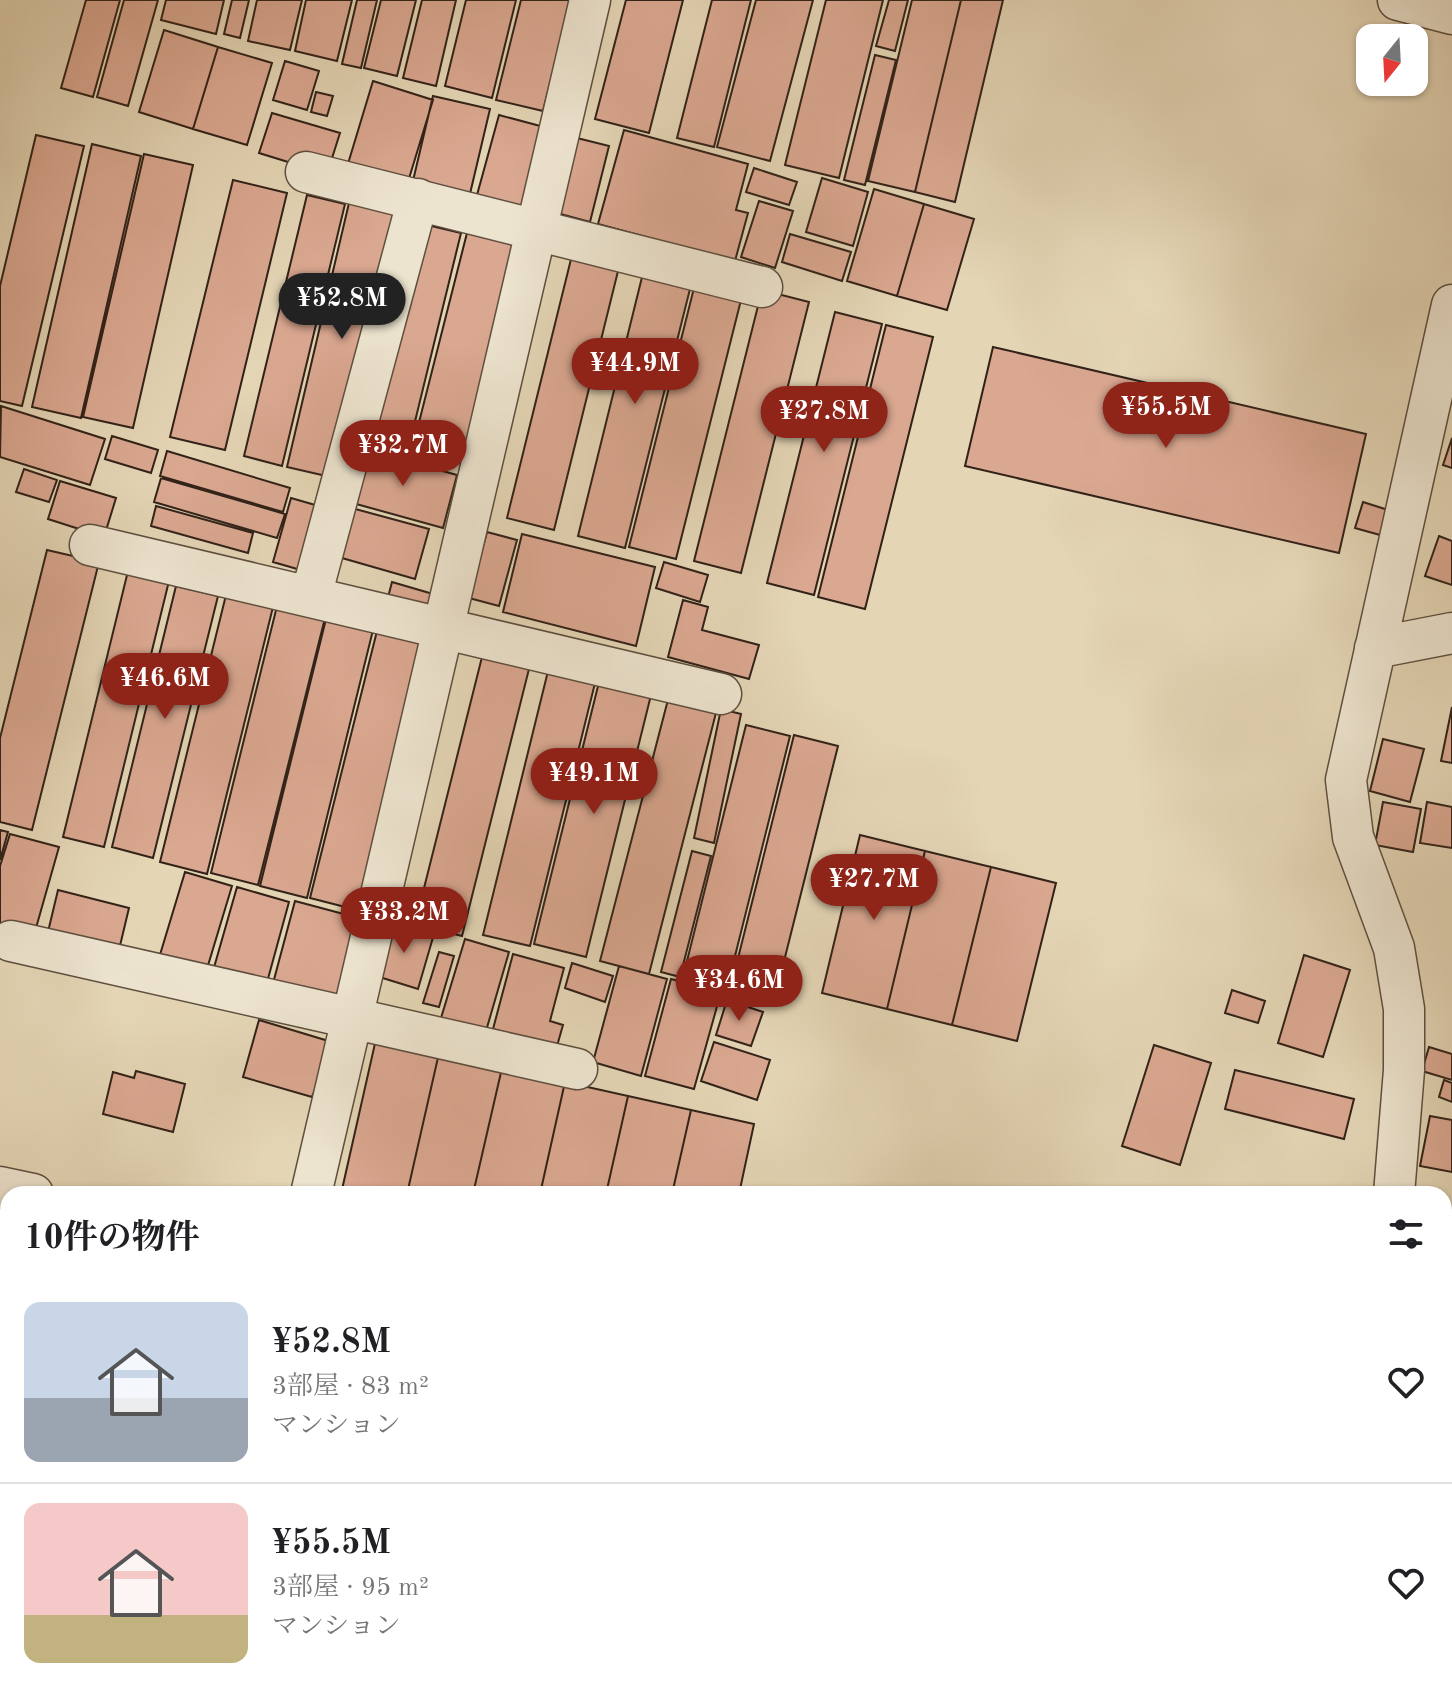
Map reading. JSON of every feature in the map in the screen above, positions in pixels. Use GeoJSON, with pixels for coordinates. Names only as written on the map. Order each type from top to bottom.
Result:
{"type":"FeatureCollection","features":[{"type":"Feature","properties":{"kind":"street"},"geometry":{"type":"LineString","coordinates":[[313,1186],[590,0]]}},
{"type":"Feature","properties":{"kind":"street"},"geometry":{"type":"LineString","coordinates":[[1398,0],[1452,14]]}},
{"type":"Feature","properties":{"kind":"street"},"geometry":{"type":"LineString","coordinates":[[306,172],[762,287]]}},
{"type":"Feature","properties":{"kind":"street"},"geometry":{"type":"LineString","coordinates":[[311,596],[418,199]]}},
{"type":"Feature","properties":{"kind":"street"},"geometry":{"type":"LineString","coordinates":[[1395,1186],[1400,1144],[1404,1009],[1394,948],[1353,837],[1346,780],[1447,354],[1452,305]]}},
{"type":"Feature","properties":{"kind":"street"},"geometry":{"type":"LineString","coordinates":[[90,545],[444,626],[721,694]]}},
{"type":"Feature","properties":{"kind":"street"},"geometry":{"type":"LineString","coordinates":[[1375,648],[1452,633]]}},
{"type":"Feature","properties":{"kind":"street"},"geometry":{"type":"LineString","coordinates":[[11,941],[577,1069]]}},
{"type":"Feature","properties":{"kind":"building"},"geometry":{"type":"Polygon","coordinates":[[[86,0],[120,0],[93,97],[61,88],[86,0]]]}},
{"type":"Feature","properties":{"kind":"building"},"geometry":{"type":"Polygon","coordinates":[[[124,0],[158,0],[128,106],[97,97],[124,0]]]}},
{"type":"Feature","properties":{"kind":"building"},"geometry":{"type":"Polygon","coordinates":[[[166,0],[224,0],[216,34],[161,20],[166,0]]]}},
{"type":"Feature","properties":{"kind":"building"},"geometry":{"type":"Polygon","coordinates":[[[232,0],[249,0],[240,38],[224,34],[232,0]]]}},
{"type":"Feature","properties":{"kind":"building"},"geometry":{"type":"Polygon","coordinates":[[[257,0],[302,0],[290,50],[248,41],[257,0]]]}},
{"type":"Feature","properties":{"kind":"building"},"geometry":{"type":"Polygon","coordinates":[[[306,0],[352,0],[337,61],[295,51],[306,0]]]}},
{"type":"Feature","properties":{"kind":"building"},"geometry":{"type":"Polygon","coordinates":[[[357,0],[377,0],[361,68],[342,64],[357,0]]]}},
{"type":"Feature","properties":{"kind":"building"},"geometry":{"type":"Polygon","coordinates":[[[381,0],[416,0],[397,76],[364,68],[381,0]]]}},
{"type":"Feature","properties":{"kind":"building"},"geometry":{"type":"Polygon","coordinates":[[[422,0],[456,0],[436,86],[403,78],[422,0]]]}},
{"type":"Feature","properties":{"kind":"building"},"geometry":{"type":"Polygon","coordinates":[[[466,0],[516,0],[492,98],[445,86],[466,0]]]}},
{"type":"Feature","properties":{"kind":"building"},"geometry":{"type":"Polygon","coordinates":[[[521,0],[571,0],[543,111],[496,100],[521,0]]]}},
{"type":"Feature","properties":{"kind":"building"},"geometry":{"type":"Polygon","coordinates":[[[626,0],[683,0],[649,133],[595,119],[626,0]]]}},
{"type":"Feature","properties":{"kind":"building"},"geometry":{"type":"Polygon","coordinates":[[[712,0],[751,0],[714,147],[677,138],[712,0]]]}},
{"type":"Feature","properties":{"kind":"building"},"geometry":{"type":"Polygon","coordinates":[[[756,0],[813,0],[770,161],[717,147],[756,0]]]}},
{"type":"Feature","properties":{"kind":"building"},"geometry":{"type":"Polygon","coordinates":[[[826,0],[883,0],[839,178],[785,165],[826,0]]]}},
{"type":"Feature","properties":{"kind":"building"},"geometry":{"type":"Polygon","coordinates":[[[889,0],[908,0],[895,51],[876,46],[889,0]]]}},
{"type":"Feature","properties":{"kind":"building"},"geometry":{"type":"Polygon","coordinates":[[[912,0],[961,0],[915,192],[868,181],[912,0]]]}},
{"type":"Feature","properties":{"kind":"building"},"geometry":{"type":"Polygon","coordinates":[[[961,0],[1003,0],[955,202],[915,192],[961,0]]]}},
{"type":"Feature","properties":{"kind":"building"},"geometry":{"type":"Polygon","coordinates":[[[164,30],[218,47],[193,129],[139,112],[164,30]]]}},
{"type":"Feature","properties":{"kind":"building"},"geometry":{"type":"Polygon","coordinates":[[[218,47],[272,63],[247,145],[193,129],[218,47]]]}},
{"type":"Feature","properties":{"kind":"building"},"geometry":{"type":"Polygon","coordinates":[[[875,55],[896,60],[865,185],[844,180],[875,55]]]}},
{"type":"Feature","properties":{"kind":"building"},"geometry":{"type":"Polygon","coordinates":[[[285,61],[319,71],[307,110],[273,100],[285,61]]]}},
{"type":"Feature","properties":{"kind":"building"},"geometry":{"type":"Polygon","coordinates":[[[373,81],[433,100],[407,185],[347,167],[373,81]]]}},
{"type":"Feature","properties":{"kind":"building"},"geometry":{"type":"Polygon","coordinates":[[[316,92],[333,96],[327,116],[311,112],[316,92]]]}},
{"type":"Feature","properties":{"kind":"building"},"geometry":{"type":"Polygon","coordinates":[[[433,96],[490,109],[469,198],[412,185],[433,96]]]}},
{"type":"Feature","properties":{"kind":"building"},"geometry":{"type":"Polygon","coordinates":[[[272,113],[340,133],[327,174],[259,153],[272,113]]]}},
{"type":"Feature","properties":{"kind":"building"},"geometry":{"type":"Polygon","coordinates":[[[499,115],[544,127],[522,207],[477,195],[499,115]]]}},
{"type":"Feature","properties":{"kind":"building"},"geometry":{"type":"Polygon","coordinates":[[[624,130],[748,164],[736,210],[748,213],[735,261],[598,224],[624,130]]]}},
{"type":"Feature","properties":{"kind":"building"},"geometry":{"type":"Polygon","coordinates":[[[36,135],[84,146],[22,406],[0,401],[0,286],[36,135]]]}},
{"type":"Feature","properties":{"kind":"building"},"geometry":{"type":"Polygon","coordinates":[[[573,137],[609,146],[590,222],[553,212],[573,137]]]}},
{"type":"Feature","properties":{"kind":"building"},"geometry":{"type":"Polygon","coordinates":[[[92,144],[141,156],[81,418],[32,407],[92,144]]]}},
{"type":"Feature","properties":{"kind":"building"},"geometry":{"type":"Polygon","coordinates":[[[144,154],[193,165],[133,428],[83,417],[144,154]]]}},
{"type":"Feature","properties":{"kind":"building"},"geometry":{"type":"Polygon","coordinates":[[[754,168],[797,182],[789,205],[746,192],[754,168]]]}},
{"type":"Feature","properties":{"kind":"building"},"geometry":{"type":"Polygon","coordinates":[[[822,178],[868,192],[853,246],[806,232],[822,178]]]}},
{"type":"Feature","properties":{"kind":"building"},"geometry":{"type":"Polygon","coordinates":[[[233,180],[287,193],[225,450],[170,437],[233,180]]]}},
{"type":"Feature","properties":{"kind":"building"},"geometry":{"type":"Polygon","coordinates":[[[874,189],[924,204],[897,296],[847,281],[874,189]]]}},
{"type":"Feature","properties":{"kind":"building"},"geometry":{"type":"Polygon","coordinates":[[[307,195],[345,204],[282,466],[244,456],[307,195]]]}},
{"type":"Feature","properties":{"kind":"building"},"geometry":{"type":"Polygon","coordinates":[[[759,201],[793,211],[775,268],[741,257],[759,201]]]}},
{"type":"Feature","properties":{"kind":"building"},"geometry":{"type":"Polygon","coordinates":[[[349,203],[397,215],[335,478],[287,467],[349,203]]]}},
{"type":"Feature","properties":{"kind":"building"},"geometry":{"type":"Polygon","coordinates":[[[924,204],[974,219],[947,310],[897,296],[924,204]]]}},
{"type":"Feature","properties":{"kind":"building"},"geometry":{"type":"Polygon","coordinates":[[[419,223],[461,233],[408,450],[366,440],[419,223]]]}},
{"type":"Feature","properties":{"kind":"building"},"geometry":{"type":"Polygon","coordinates":[[[468,229],[517,241],[461,463],[412,450],[468,229]]]}},
{"type":"Feature","properties":{"kind":"building"},"geometry":{"type":"Polygon","coordinates":[[[790,234],[851,252],[842,281],[782,262],[790,234]]]}},
{"type":"Feature","properties":{"kind":"building"},"geometry":{"type":"Polygon","coordinates":[[[574,247],[621,259],[554,530],[507,518],[574,247]]]}},
{"type":"Feature","properties":{"kind":"building"},"geometry":{"type":"Polygon","coordinates":[[[645,265],[693,277],[625,548],[578,536],[645,265]]]}},
{"type":"Feature","properties":{"kind":"building"},"geometry":{"type":"Polygon","coordinates":[[[697,276],[744,288],[676,559],[629,547],[697,276]]]}},
{"type":"Feature","properties":{"kind":"building"},"geometry":{"type":"Polygon","coordinates":[[[762,290],[809,302],[741,573],[694,561],[762,290]]]}},
{"type":"Feature","properties":{"kind":"building"},"geometry":{"type":"Polygon","coordinates":[[[835,312],[882,324],[814,595],[767,583],[835,312]]]}},
{"type":"Feature","properties":{"kind":"building"},"geometry":{"type":"Polygon","coordinates":[[[886,325],[933,337],[865,609],[818,597],[886,325]]]}},
{"type":"Feature","properties":{"kind":"building"},"geometry":{"type":"Polygon","coordinates":[[[993,347],[1366,434],[1339,553],[965,466],[993,347]]]}},
{"type":"Feature","properties":{"kind":"building"},"geometry":{"type":"Polygon","coordinates":[[[1,406],[105,439],[90,485],[0,457],[1,406]]]}},
{"type":"Feature","properties":{"kind":"building"},"geometry":{"type":"Polygon","coordinates":[[[112,436],[158,450],[151,473],[105,459],[112,436]]]}},
{"type":"Feature","properties":{"kind":"building"},"geometry":{"type":"Polygon","coordinates":[[[1452,438],[1452,468],[1443,465],[1452,438]]]}},
{"type":"Feature","properties":{"kind":"building"},"geometry":{"type":"Polygon","coordinates":[[[363,449],[457,475],[443,528],[349,502],[363,449]]]}},
{"type":"Feature","properties":{"kind":"building"},"geometry":{"type":"Polygon","coordinates":[[[167,451],[290,488],[283,512],[160,476],[167,451]]]}},
{"type":"Feature","properties":{"kind":"building"},"geometry":{"type":"Polygon","coordinates":[[[24,469],[57,480],[49,502],[16,492],[24,469]]]}},
{"type":"Feature","properties":{"kind":"building"},"geometry":{"type":"Polygon","coordinates":[[[161,478],[285,514],[277,538],[154,502],[161,478]]]}},
{"type":"Feature","properties":{"kind":"building"},"geometry":{"type":"Polygon","coordinates":[[[60,481],[116,498],[104,537],[48,519],[60,481]]]}},
{"type":"Feature","properties":{"kind":"building"},"geometry":{"type":"Polygon","coordinates":[[[291,498],[329,509],[311,573],[273,562],[291,498]]]}},
{"type":"Feature","properties":{"kind":"building"},"geometry":{"type":"Polygon","coordinates":[[[1363,502],[1388,510],[1380,535],[1355,528],[1363,502]]]}},
{"type":"Feature","properties":{"kind":"building"},"geometry":{"type":"Polygon","coordinates":[[[156,506],[253,533],[248,553],[151,526],[156,506]]]}},
{"type":"Feature","properties":{"kind":"building"},"geometry":{"type":"Polygon","coordinates":[[[348,507],[429,529],[415,579],[335,556],[348,507]]]}},
{"type":"Feature","properties":{"kind":"building"},"geometry":{"type":"Polygon","coordinates":[[[487,532],[517,540],[499,606],[469,598],[487,532]]]}},
{"type":"Feature","properties":{"kind":"building"},"geometry":{"type":"Polygon","coordinates":[[[522,534],[655,567],[636,646],[503,612],[522,534]]]}},
{"type":"Feature","properties":{"kind":"building"},"geometry":{"type":"Polygon","coordinates":[[[1439,536],[1452,541],[1452,585],[1425,576],[1439,536]]]}},
{"type":"Feature","properties":{"kind":"building"},"geometry":{"type":"Polygon","coordinates":[[[47,550],[99,562],[32,830],[0,822],[0,738],[47,550]]]}},
{"type":"Feature","properties":{"kind":"building"},"geometry":{"type":"Polygon","coordinates":[[[664,562],[708,575],[700,602],[656,588],[664,562]]]}},
{"type":"Feature","properties":{"kind":"building"},"geometry":{"type":"Polygon","coordinates":[[[128,571],[169,581],[104,847],[63,837],[128,571]]]}},
{"type":"Feature","properties":{"kind":"building"},"geometry":{"type":"Polygon","coordinates":[[[392,582],[433,594],[428,612],[387,601],[392,582]]]}},
{"type":"Feature","properties":{"kind":"building"},"geometry":{"type":"Polygon","coordinates":[[[176,586],[218,596],[153,858],[112,847],[176,586]]]}},
{"type":"Feature","properties":{"kind":"building"},"geometry":{"type":"Polygon","coordinates":[[[227,591],[274,603],[207,874],[160,862],[227,591]]]}},
{"type":"Feature","properties":{"kind":"building"},"geometry":{"type":"Polygon","coordinates":[[[683,600],[708,607],[702,630],[759,645],[749,679],[668,657],[683,600]]]}},
{"type":"Feature","properties":{"kind":"building"},"geometry":{"type":"Polygon","coordinates":[[[278,602],[326,614],[258,885],[211,873],[278,602]]]}},
{"type":"Feature","properties":{"kind":"building"},"geometry":{"type":"Polygon","coordinates":[[[327,615],[374,626],[307,898],[260,886],[327,615]]]}},
{"type":"Feature","properties":{"kind":"building"},"geometry":{"type":"Polygon","coordinates":[[[378,627],[425,639],[357,910],[310,898],[378,627]]]}},
{"type":"Feature","properties":{"kind":"building"},"geometry":{"type":"Polygon","coordinates":[[[483,653],[530,665],[462,936],[415,924],[483,653]]]}},
{"type":"Feature","properties":{"kind":"building"},"geometry":{"type":"Polygon","coordinates":[[[550,663],[597,675],[530,946],[483,935],[550,663]]]}},
{"type":"Feature","properties":{"kind":"building"},"geometry":{"type":"Polygon","coordinates":[[[601,674],[653,687],[586,957],[534,944],[601,674]]]}},
{"type":"Feature","properties":{"kind":"building"},"geometry":{"type":"Polygon","coordinates":[[[670,692],[718,705],[649,974],[600,961],[670,692]]]}},
{"type":"Feature","properties":{"kind":"building"},"geometry":{"type":"Polygon","coordinates":[[[1452,707],[1452,763],[1441,761],[1452,707]]]}},
{"type":"Feature","properties":{"kind":"building"},"geometry":{"type":"Polygon","coordinates":[[[721,709],[741,714],[714,843],[694,838],[721,709]]]}},
{"type":"Feature","properties":{"kind":"building"},"geometry":{"type":"Polygon","coordinates":[[[746,725],[790,736],[727,988],[683,977],[746,725]]]}},
{"type":"Feature","properties":{"kind":"building"},"geometry":{"type":"Polygon","coordinates":[[[794,735],[838,746],[774,1001],[730,990],[794,735]]]}},
{"type":"Feature","properties":{"kind":"building"},"geometry":{"type":"Polygon","coordinates":[[[1383,739],[1424,749],[1410,802],[1370,791],[1383,739]]]}},
{"type":"Feature","properties":{"kind":"building"},"geometry":{"type":"Polygon","coordinates":[[[1383,802],[1421,809],[1413,852],[1375,845],[1383,802]]]}},
{"type":"Feature","properties":{"kind":"building"},"geometry":{"type":"Polygon","coordinates":[[[1427,802],[1452,807],[1452,848],[1420,843],[1427,802]]]}},
{"type":"Feature","properties":{"kind":"building"},"geometry":{"type":"Polygon","coordinates":[[[0,830],[8,832],[0,860],[0,830]]]}},
{"type":"Feature","properties":{"kind":"building"},"geometry":{"type":"Polygon","coordinates":[[[10,834],[59,847],[34,935],[0,925],[0,866],[10,834]]]}},
{"type":"Feature","properties":{"kind":"building"},"geometry":{"type":"Polygon","coordinates":[[[860,835],[925,851],[887,1009],[822,993],[860,835]]]}},
{"type":"Feature","properties":{"kind":"building"},"geometry":{"type":"Polygon","coordinates":[[[692,851],[711,856],[680,977],[661,972],[692,851]]]}},
{"type":"Feature","properties":{"kind":"building"},"geometry":{"type":"Polygon","coordinates":[[[925,851],[991,867],[952,1025],[887,1009],[925,851]]]}},
{"type":"Feature","properties":{"kind":"building"},"geometry":{"type":"Polygon","coordinates":[[[991,867],[1056,883],[1017,1041],[952,1025],[991,867]]]}},
{"type":"Feature","properties":{"kind":"building"},"geometry":{"type":"Polygon","coordinates":[[[185,872],[232,886],[206,972],[159,958],[185,872]]]}},
{"type":"Feature","properties":{"kind":"building"},"geometry":{"type":"Polygon","coordinates":[[[237,887],[289,902],[266,986],[213,971],[237,887]]]}},
{"type":"Feature","properties":{"kind":"building"},"geometry":{"type":"Polygon","coordinates":[[[58,890],[129,908],[118,954],[47,936],[58,890]]]}},
{"type":"Feature","properties":{"kind":"building"},"geometry":{"type":"Polygon","coordinates":[[[295,901],[366,920],[343,1006],[272,987],[295,901]]]}},
{"type":"Feature","properties":{"kind":"building"},"geometry":{"type":"Polygon","coordinates":[[[389,921],[434,934],[418,989],[373,975],[389,921]]]}},
{"type":"Feature","properties":{"kind":"building"},"geometry":{"type":"Polygon","coordinates":[[[465,939],[509,952],[486,1031],[441,1018],[465,939]]]}},
{"type":"Feature","properties":{"kind":"building"},"geometry":{"type":"Polygon","coordinates":[[[439,952],[454,956],[439,1007],[423,1003],[439,952]]]}},
{"type":"Feature","properties":{"kind":"building"},"geometry":{"type":"Polygon","coordinates":[[[513,954],[564,968],[550,1021],[563,1025],[557,1046],[493,1029],[513,954]]]}},
{"type":"Feature","properties":{"kind":"building"},"geometry":{"type":"Polygon","coordinates":[[[1304,955],[1350,970],[1323,1057],[1278,1043],[1304,955]]]}},
{"type":"Feature","properties":{"kind":"building"},"geometry":{"type":"Polygon","coordinates":[[[572,963],[613,976],[605,1002],[565,988],[572,963]]]}},
{"type":"Feature","properties":{"kind":"building"},"geometry":{"type":"Polygon","coordinates":[[[619,966],[667,979],[641,1076],[593,1062],[619,966]]]}},
{"type":"Feature","properties":{"kind":"building"},"geometry":{"type":"Polygon","coordinates":[[[671,979],[721,992],[694,1089],[645,1076],[671,979]]]}},
{"type":"Feature","properties":{"kind":"building"},"geometry":{"type":"Polygon","coordinates":[[[1232,990],[1265,1001],[1258,1023],[1225,1013],[1232,990]]]}},
{"type":"Feature","properties":{"kind":"building"},"geometry":{"type":"Polygon","coordinates":[[[727,1000],[763,1012],[751,1046],[716,1035],[727,1000]]]}},
{"type":"Feature","properties":{"kind":"building"},"geometry":{"type":"Polygon","coordinates":[[[259,1020],[335,1043],[312,1097],[243,1077],[259,1020]]]}},
{"type":"Feature","properties":{"kind":"building"},"geometry":{"type":"Polygon","coordinates":[[[376,1039],[439,1053],[409,1186],[343,1186],[376,1039]]]}},
{"type":"Feature","properties":{"kind":"building"},"geometry":{"type":"Polygon","coordinates":[[[714,1042],[770,1060],[757,1100],[701,1081],[714,1042]]]}},
{"type":"Feature","properties":{"kind":"building"},"geometry":{"type":"Polygon","coordinates":[[[1154,1045],[1211,1063],[1180,1165],[1122,1146],[1154,1045]]]}},
{"type":"Feature","properties":{"kind":"building"},"geometry":{"type":"Polygon","coordinates":[[[1429,1047],[1452,1054],[1452,1080],[1422,1071],[1429,1047]]]}},
{"type":"Feature","properties":{"kind":"building"},"geometry":{"type":"Polygon","coordinates":[[[439,1053],[502,1068],[475,1186],[409,1186],[439,1053]]]}},
{"type":"Feature","properties":{"kind":"building"},"geometry":{"type":"Polygon","coordinates":[[[502,1068],[565,1082],[542,1186],[475,1186],[502,1068]]]}},
{"type":"Feature","properties":{"kind":"building"},"geometry":{"type":"Polygon","coordinates":[[[1235,1070],[1354,1099],[1344,1139],[1225,1109],[1235,1070]]]}},
{"type":"Feature","properties":{"kind":"building"},"geometry":{"type":"Polygon","coordinates":[[[136,1071],[185,1084],[173,1132],[103,1114],[113,1072],[134,1078],[136,1071]]]}},
{"type":"Feature","properties":{"kind":"building"},"geometry":{"type":"Polygon","coordinates":[[[1444,1080],[1452,1083],[1452,1102],[1439,1097],[1444,1080]]]}},
{"type":"Feature","properties":{"kind":"building"},"geometry":{"type":"Polygon","coordinates":[[[565,1082],[628,1096],[608,1186],[542,1186],[565,1082]]]}},
{"type":"Feature","properties":{"kind":"building"},"geometry":{"type":"Polygon","coordinates":[[[628,1096],[691,1110],[674,1186],[608,1186],[628,1096]]]}},
{"type":"Feature","properties":{"kind":"building"},"geometry":{"type":"Polygon","coordinates":[[[691,1110],[754,1124],[741,1186],[674,1186],[691,1110]]]}},
{"type":"Feature","properties":{"kind":"building"},"geometry":{"type":"Polygon","coordinates":[[[1430,1116],[1452,1120],[1452,1172],[1420,1166],[1430,1116]]]}}]}
